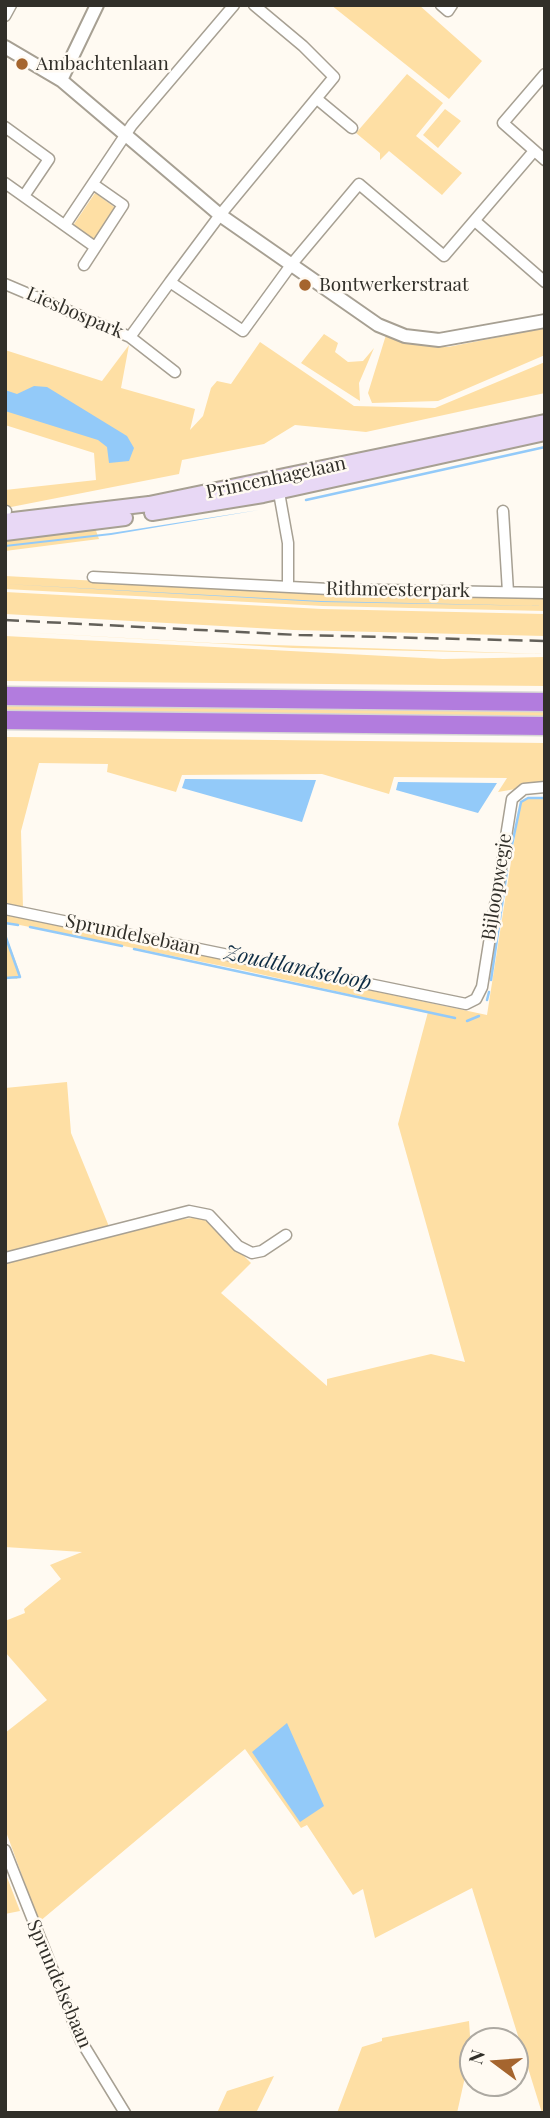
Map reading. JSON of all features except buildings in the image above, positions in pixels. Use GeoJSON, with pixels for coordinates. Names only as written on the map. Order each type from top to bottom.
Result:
{"type":"FeatureCollection","features":[{"type":"Feature","properties":{"kind":"highway"},"geometry":{"type":"LineString","coordinates":[[5,696],[545,702]]}},
{"type":"Feature","properties":{"kind":"highway"},"geometry":{"type":"LineString","coordinates":[[5,720],[545,726]]}},
{"type":"Feature","properties":{"kind":"main road","name":"Princenhagelaan"},"geometry":{"type":"LineString","coordinates":[[6,515],[149,504],[278,485],[545,422]]}},
{"type":"Feature","properties":{"kind":"main road","name":"Princenhagelaan"},"geometry":{"type":"LineString","coordinates":[[5,533],[93,523],[545,433]]}},
{"type":"Feature","properties":{"kind":"street"},"geometry":{"type":"LineString","coordinates":[[5,16],[11,5]]}},
{"type":"Feature","properties":{"kind":"street"},"geometry":{"type":"LineString","coordinates":[[61,80],[97,5]]}},
{"type":"Feature","properties":{"kind":"street"},"geometry":{"type":"LineString","coordinates":[[65,225],[132,125],[234,5]]}},
{"type":"Feature","properties":{"kind":"street"},"geometry":{"type":"LineString","coordinates":[[130,337],[220,215],[332,79],[333,74],[254,5]]}},
{"type":"Feature","properties":{"kind":"street"},"geometry":{"type":"LineString","coordinates":[[5,47],[61,80],[220,215],[369,319],[405,336],[448,339],[545,321]]}},
{"type":"Feature","properties":{"kind":"street"},"geometry":{"type":"LineString","coordinates":[[545,74],[503,123],[545,160]]}},
{"type":"Feature","properties":{"kind":"street"},"geometry":{"type":"LineString","coordinates":[[317,99],[352,128]]}},
{"type":"Feature","properties":{"kind":"street"},"geometry":{"type":"LineString","coordinates":[[5,127],[49,159],[24,196]]}},
{"type":"Feature","properties":{"kind":"street"},"geometry":{"type":"LineString","coordinates":[[170,282],[243,331],[291,265],[359,184],[444,256],[534,151]]}},
{"type":"Feature","properties":{"kind":"street"},"geometry":{"type":"LineString","coordinates":[[5,183],[95,247]]}},
{"type":"Feature","properties":{"kind":"street"},"geometry":{"type":"LineString","coordinates":[[84,265],[123,205],[93,184]]}},
{"type":"Feature","properties":{"kind":"street"},"geometry":{"type":"LineString","coordinates":[[475,221],[545,282]]}},
{"type":"Feature","properties":{"kind":"street","name":"Liesbospark"},"geometry":{"type":"LineString","coordinates":[[5,284],[130,337],[176,372]]}},
{"type":"Feature","properties":{"kind":"street"},"geometry":{"type":"LineString","coordinates":[[278,485],[288,543],[288,587]]}},
{"type":"Feature","properties":{"kind":"street"},"geometry":{"type":"LineString","coordinates":[[502,511],[508,592]]}},
{"type":"Feature","properties":{"kind":"street","name":"Rithmeesterpark"},"geometry":{"type":"LineString","coordinates":[[93,577],[288,587],[545,593]]}},
{"type":"Feature","properties":{"kind":"street","name":"Bijloopwegje"},"geometry":{"type":"LineString","coordinates":[[466,1004],[476,999],[482,987],[512,799],[520,790],[545,787]]}},
{"type":"Feature","properties":{"kind":"street","name":"Sprundelsebaan"},"geometry":{"type":"LineString","coordinates":[[5,909],[466,1004]]}},
{"type":"Feature","properties":{"kind":"street"},"geometry":{"type":"LineString","coordinates":[[5,1258],[189,1211],[209,1216],[238,1246],[252,1253],[262,1251],[286,1235]]}},
{"type":"Feature","properties":{"kind":"street","name":"Sprundelsebaan"},"geometry":{"type":"LineString","coordinates":[[5,1850],[81,2041],[125,2113]]}},
{"type":"Feature","properties":{"kind":"shaded area"},"geometry":{"type":"Polygon","coordinates":[[[331,5],[419,5],[482,61],[449,99],[331,5]]]}},
{"type":"Feature","properties":{"kind":"shaded area"},"geometry":{"type":"Polygon","coordinates":[[[407,74],[443,103],[416,136],[462,173],[442,195],[389,151],[380,160],[380,153],[356,133],[407,74]]]}},
{"type":"Feature","properties":{"kind":"shaded area"},"geometry":{"type":"Polygon","coordinates":[[[445,109],[461,121],[438,148],[423,135],[445,109]]]}},
{"type":"Feature","properties":{"kind":"shaded area"},"geometry":{"type":"Polygon","coordinates":[[[95,193],[117,209],[94,242],[72,227],[95,193]]]}},
{"type":"Feature","properties":{"kind":"shaded area"},"geometry":{"type":"Polygon","coordinates":[[[545,328],[545,355],[438,401],[372,403],[368,393],[386,335],[427,346],[448,347],[545,328]]]}},
{"type":"Feature","properties":{"kind":"shaded area"},"geometry":{"type":"Polygon","coordinates":[[[324,334],[338,343],[335,352],[348,362],[363,361],[374,348],[359,383],[360,401],[301,363],[324,334]]]}},
{"type":"Feature","properties":{"kind":"shaded area"},"geometry":{"type":"Polygon","coordinates":[[[260,342],[354,406],[435,408],[545,362],[545,393],[366,432],[295,425],[264,444],[182,460],[179,474],[6,508],[5,490],[96,480],[94,453],[5,425],[5,350],[102,381],[129,345],[121,388],[195,409],[190,430],[203,416],[211,388],[217,381],[231,384],[260,342]]]}},
{"type":"Feature","properties":{"kind":"shaded area"},"geometry":{"type":"Polygon","coordinates":[[[94,525],[99,539],[5,551],[5,535],[94,525]]]}},
{"type":"Feature","properties":{"kind":"shaded area"},"geometry":{"type":"Polygon","coordinates":[[[5,576],[323,593],[545,597],[545,611],[323,606],[5,589],[5,576]]]}},
{"type":"Feature","properties":{"kind":"shaded area"},"geometry":{"type":"Polygon","coordinates":[[[5,592],[322,609],[545,614],[545,636],[293,630],[5,614],[5,592]]]}},
{"type":"Feature","properties":{"kind":"shaded area"},"geometry":{"type":"Polygon","coordinates":[[[5,631],[213,643],[545,654],[293,648],[5,631]]]}},
{"type":"Feature","properties":{"kind":"shaded area"},"geometry":{"type":"Polygon","coordinates":[[[5,636],[443,659],[545,657],[545,686],[5,681],[5,636]]]}},
{"type":"Feature","properties":{"kind":"shaded area"},"geometry":{"type":"Polygon","coordinates":[[[5,705],[545,710],[545,718],[5,712],[5,705]]]}},
{"type":"Feature","properties":{"kind":"shaded area"},"geometry":{"type":"Polygon","coordinates":[[[5,737],[545,743],[545,784],[498,792],[507,778],[394,777],[389,794],[322,774],[182,775],[176,792],[107,772],[108,764],[39,763],[21,831],[23,908],[5,904],[5,737]]]}},
{"type":"Feature","properties":{"kind":"shaded area"},"geometry":{"type":"Polygon","coordinates":[[[545,797],[545,2113],[542,2113],[529,2071],[529,2027],[515,2027],[472,1888],[375,1938],[363,1889],[353,1895],[307,1825],[301,1828],[245,1749],[39,1922],[5,1829],[5,1733],[47,1700],[5,1652],[5,1621],[25,1613],[24,1609],[61,1579],[50,1565],[82,1552],[5,1547],[5,1262],[176,1220],[200,1217],[210,1222],[251,1263],[221,1293],[327,1386],[327,1379],[431,1354],[465,1362],[398,1124],[428,1012],[242,970],[5,922],[5,913],[487,1015],[520,804],[524,799],[545,797]]]}},
{"type":"Feature","properties":{"kind":"shaded area"},"geometry":{"type":"Polygon","coordinates":[[[5,933],[20,973],[17,979],[5,977],[5,933]]]}},
{"type":"Feature","properties":{"kind":"shaded area"},"geometry":{"type":"Polygon","coordinates":[[[67,1082],[71,1133],[110,1229],[5,1255],[5,1088],[67,1082]]]}},
{"type":"Feature","properties":{"kind":"shaded area"},"geometry":{"type":"Polygon","coordinates":[[[5,1872],[20,1911],[5,1914],[5,1872]]]}},
{"type":"Feature","properties":{"kind":"shaded area"},"geometry":{"type":"Polygon","coordinates":[[[469,2021],[469,2027],[459,2027],[461,2097],[457,2113],[337,2113],[362,2047],[382,2041],[382,2038],[469,2021]]]}},
{"type":"Feature","properties":{"kind":"shaded area"},"geometry":{"type":"Polygon","coordinates":[[[274,2076],[256,2113],[217,2113],[227,2091],[274,2076]]]}},
{"type":"Feature","properties":{"kind":"water"},"geometry":{"type":"Polygon","coordinates":[[[34,386],[47,387],[127,436],[134,448],[129,461],[109,463],[107,447],[98,440],[5,411],[5,390],[17,394],[34,386]]]}},
{"type":"Feature","properties":{"kind":"water"},"geometry":{"type":"Polygon","coordinates":[[[259,510],[111,535],[5,547],[5,545],[111,533],[259,510]]]}},
{"type":"Feature","properties":{"kind":"water"},"geometry":{"type":"Polygon","coordinates":[[[5,584],[321,601],[545,606],[321,602],[5,584]]]}},
{"type":"Feature","properties":{"kind":"water"},"geometry":{"type":"Polygon","coordinates":[[[185,779],[316,780],[302,822],[182,788],[185,779]]]}},
{"type":"Feature","properties":{"kind":"water"},"geometry":{"type":"Polygon","coordinates":[[[398,782],[497,783],[478,813],[396,790],[398,782]]]}},
{"type":"Feature","properties":{"kind":"water"},"geometry":{"type":"Polygon","coordinates":[[[287,1723],[324,1806],[300,1822],[252,1752],[287,1723]]]}},
{"type":"Feature","properties":{"kind":"waterway"},"geometry":{"type":"LineString","coordinates":[[306,500],[545,447]]}},
{"type":"Feature","properties":{"kind":"waterway","name":"Zoudtlandseloop"},"geometry":{"type":"LineString","coordinates":[[509,859],[521,802],[528,798],[545,798]]}},
{"type":"Feature","properties":{"kind":"waterway","name":"Zoudtlandseloop"},"geometry":{"type":"LineString","coordinates":[[491,980],[507,871]]}},
{"type":"Feature","properties":{"kind":"waterway","name":"Zoudtlandseloop"},"geometry":{"type":"LineString","coordinates":[[5,923],[18,925]]}},
{"type":"Feature","properties":{"kind":"waterway","name":"Zoudtlandseloop"},"geometry":{"type":"LineString","coordinates":[[30,927],[122,946]]}},
{"type":"Feature","properties":{"kind":"waterway","name":"Zoudtlandseloop"},"geometry":{"type":"LineString","coordinates":[[5,935],[20,977],[5,978]]}},
{"type":"Feature","properties":{"kind":"waterway","name":"Zoudtlandseloop"},"geometry":{"type":"LineString","coordinates":[[134,949],[455,1018]]}},
{"type":"Feature","properties":{"kind":"waterway","name":"Zoudtlandseloop"},"geometry":{"type":"LineString","coordinates":[[487,1000],[489,992]]}},
{"type":"Feature","properties":{"kind":"waterway","name":"Zoudtlandseloop"},"geometry":{"type":"LineString","coordinates":[[467,1021],[479,1016]]}},
{"type":"Feature","properties":{"kind":"railway"},"geometry":{"type":"LineString","coordinates":[[5,620],[299,635],[545,641]]}},
{"type":"Feature","properties":{"kind":"place","name":"Ambachtenlaan"},"geometry":{"type":"Point","coordinates":[22,64]}},
{"type":"Feature","properties":{"kind":"place","name":"Bontwerkerstraat"},"geometry":{"type":"Point","coordinates":[305,285]}}]}
